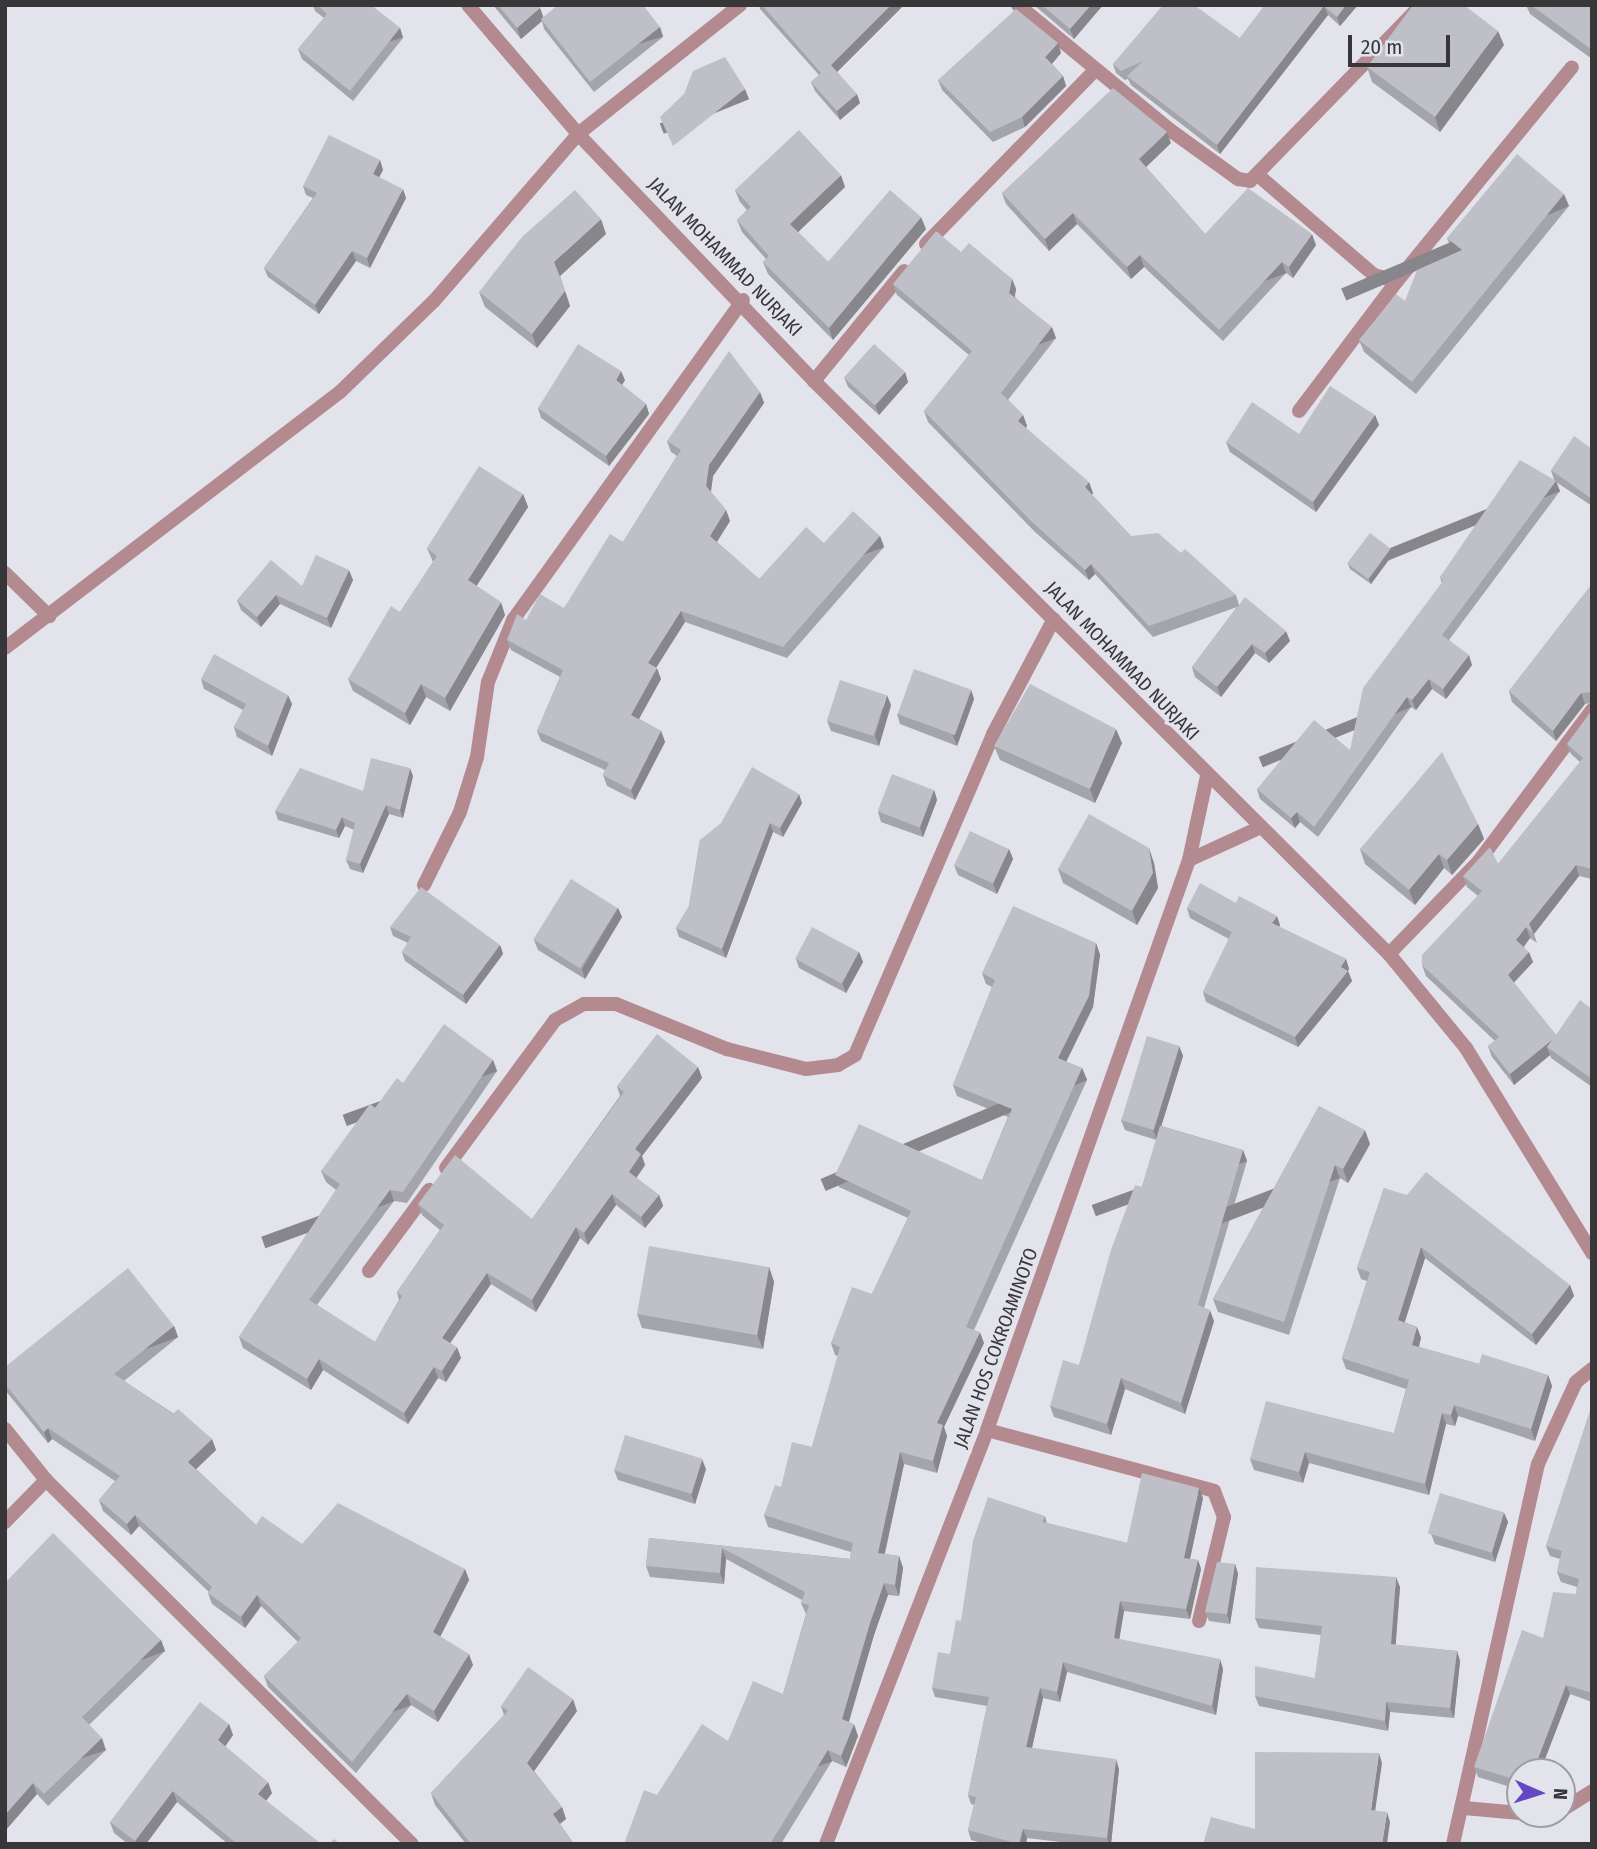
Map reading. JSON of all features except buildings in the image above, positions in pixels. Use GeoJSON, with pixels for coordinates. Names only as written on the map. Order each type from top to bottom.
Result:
{"type":"FeatureCollection","features":[{"type":"Feature","properties":{"kind":"street","name":"JALAN MOHAMMAD NURJAKI"},"geometry":{"type":"LineString","coordinates":[[468,5],[578,134],[743,300],[814,381],[1054,619],[1259,828],[1389,954],[1466,1048],[1592,1253]]}},
{"type":"Feature","properties":{"kind":"street"},"geometry":{"type":"LineString","coordinates":[[5,648],[340,392],[434,301],[578,134],[740,5]]}},
{"type":"Feature","properties":{"kind":"street"},"geometry":{"type":"LineString","coordinates":[[1018,5],[1094,71],[1238,180],[1260,177],[1421,5]]}},
{"type":"Feature","properties":{"kind":"street"},"geometry":{"type":"LineString","coordinates":[[1299,411],[1397,281],[1410,274],[1572,68]]}},
{"type":"Feature","properties":{"kind":"street"},"geometry":{"type":"LineString","coordinates":[[814,381],[939,228],[1094,71]]}},
{"type":"Feature","properties":{"kind":"street"},"geometry":{"type":"LineString","coordinates":[[1260,177],[1374,275],[1397,281]]}},
{"type":"Feature","properties":{"kind":"street"},"geometry":{"type":"LineString","coordinates":[[425,885],[460,811],[477,757],[488,682],[513,620],[743,300]]}},
{"type":"Feature","properties":{"kind":"street"},"geometry":{"type":"LineString","coordinates":[[5,573],[49,616]]}},
{"type":"Feature","properties":{"kind":"street"},"geometry":{"type":"LineString","coordinates":[[369,1271],[555,1020],[584,1004],[616,1004],[727,1049],[806,1069],[838,1065],[855,1055],[993,734],[1054,619]]}},
{"type":"Feature","properties":{"kind":"street"},"geometry":{"type":"LineString","coordinates":[[1389,954],[1479,861],[1592,710]]}},
{"type":"Feature","properties":{"kind":"street","name":"JALAN HOS COKROAMINOTO"},"geometry":{"type":"LineString","coordinates":[[826,1844],[987,1430],[1189,860],[1207,776]]}},
{"type":"Feature","properties":{"kind":"street"},"geometry":{"type":"LineString","coordinates":[[1189,860],[1259,828]]}},
{"type":"Feature","properties":{"kind":"street"},"geometry":{"type":"LineString","coordinates":[[1453,1844],[1464,1808],[1507,1580],[1538,1464],[1576,1382],[1592,1368]]}},
{"type":"Feature","properties":{"kind":"street"},"geometry":{"type":"LineString","coordinates":[[5,1429],[46,1480],[412,1844]]}},
{"type":"Feature","properties":{"kind":"street"},"geometry":{"type":"LineString","coordinates":[[987,1430],[1214,1491],[1224,1517],[1199,1621]]}},
{"type":"Feature","properties":{"kind":"street"},"geometry":{"type":"LineString","coordinates":[[5,1522],[46,1480]]}},
{"type":"Feature","properties":{"kind":"street"},"geometry":{"type":"LineString","coordinates":[[1576,1801],[1592,1791]]}},
{"type":"Feature","properties":{"kind":"street"},"geometry":{"type":"LineString","coordinates":[[1464,1808],[1506,1812]]}}]}
